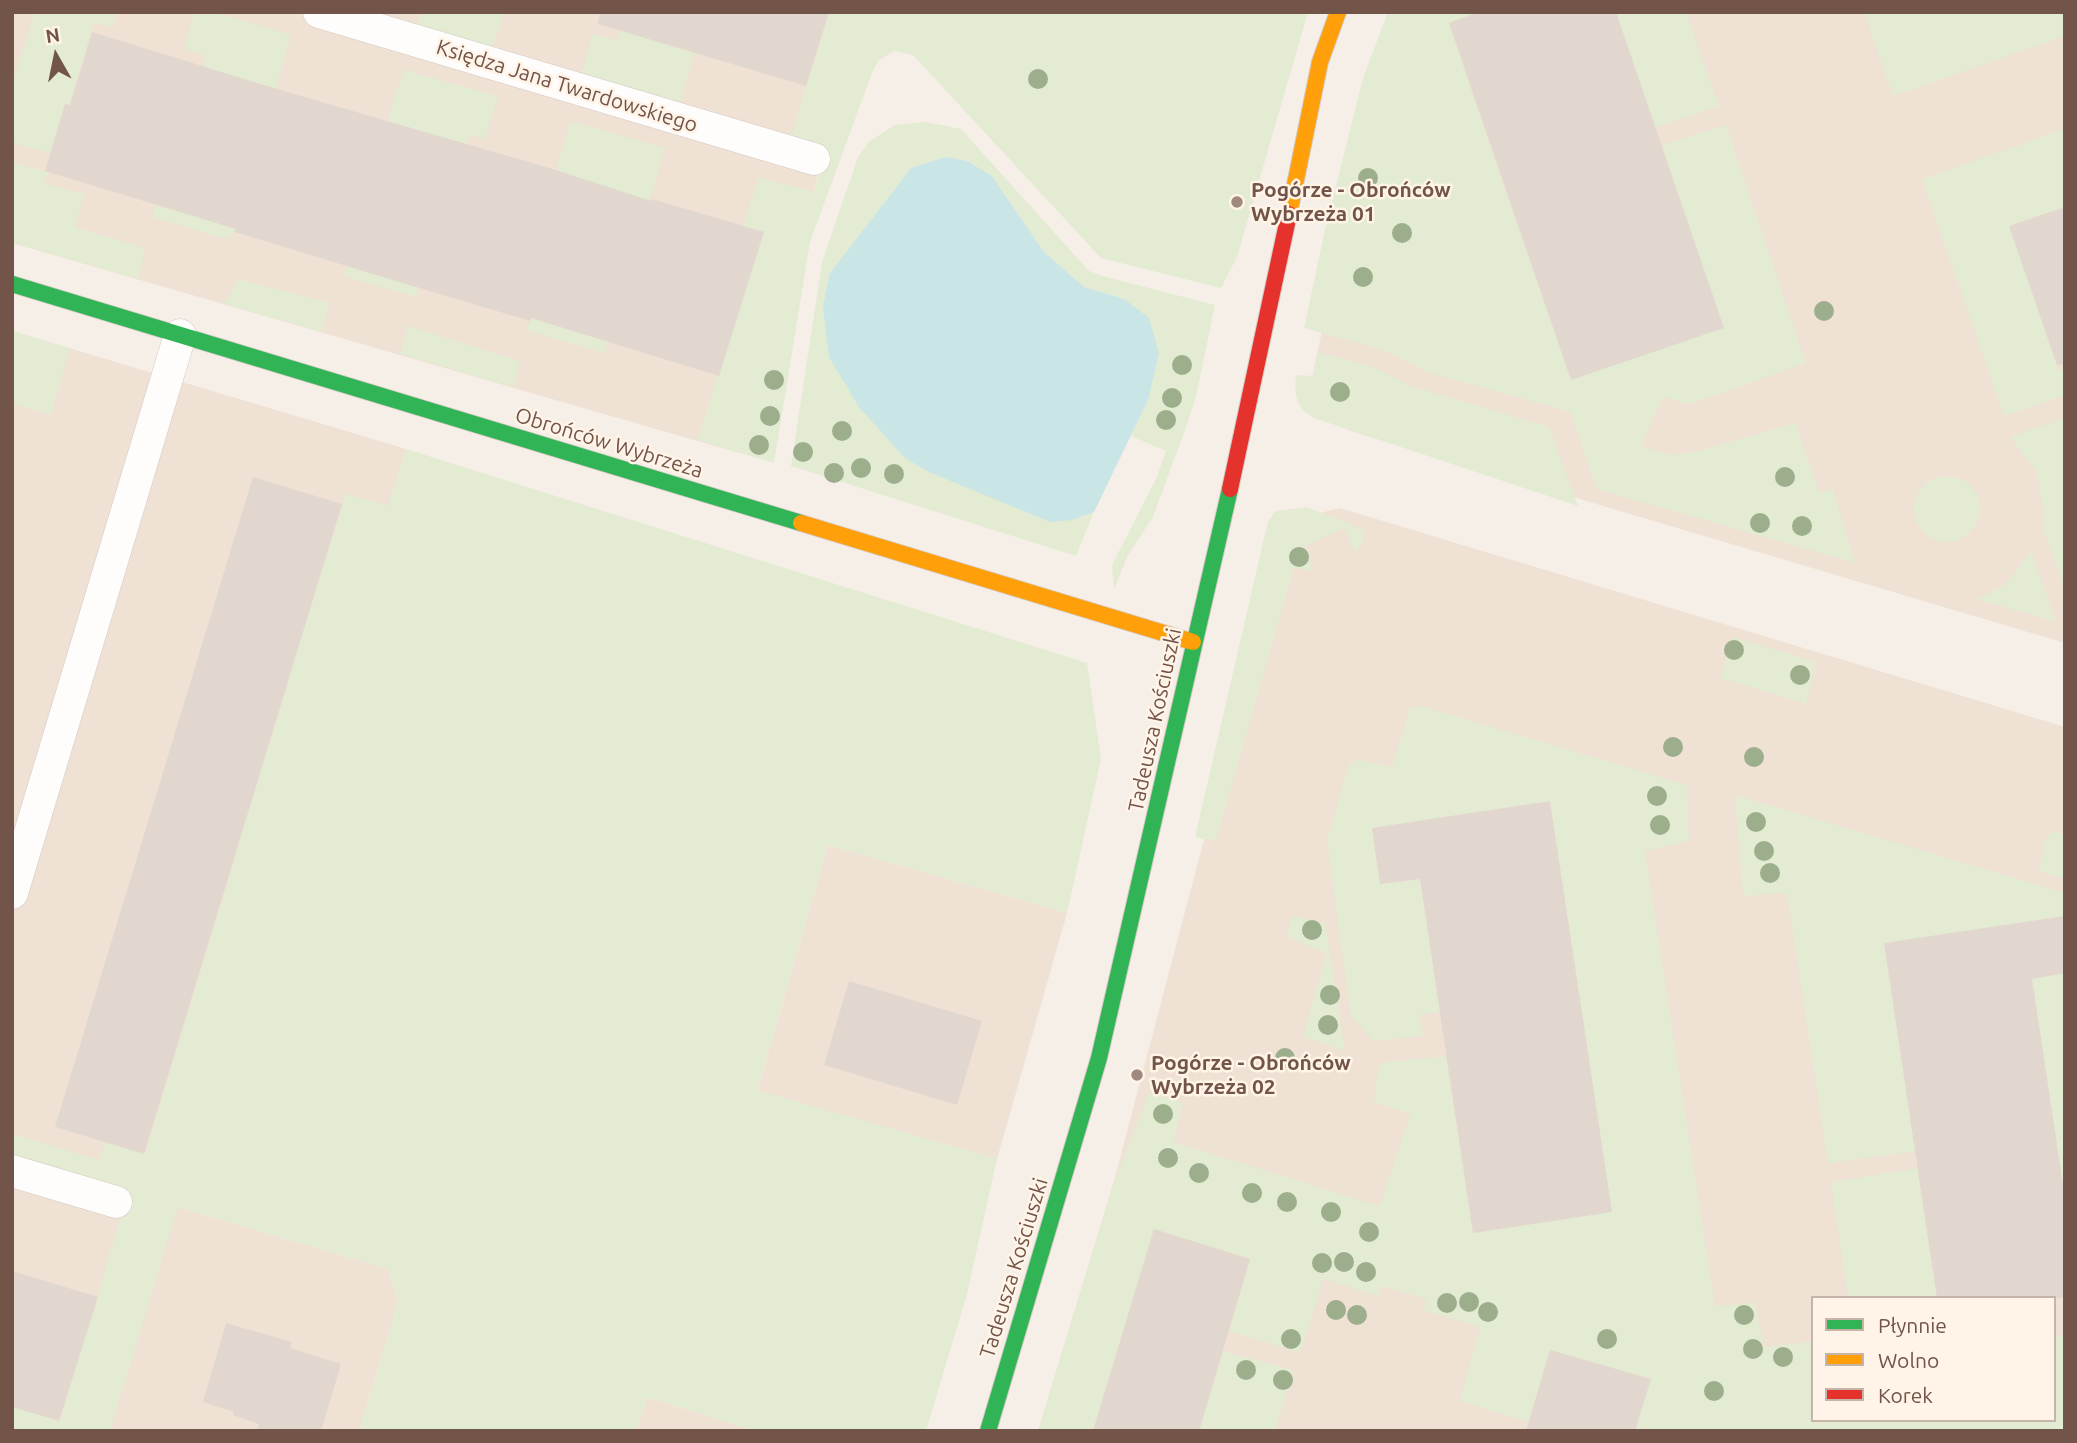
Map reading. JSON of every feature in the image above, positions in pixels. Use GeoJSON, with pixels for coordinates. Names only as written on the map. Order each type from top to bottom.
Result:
{"type":"FeatureCollection","features":[{"type":"Feature","properties":{"kind":"street","name":"Tadeusza Kościuszki"},"geometry":{"type":"LineString","coordinates":[[988,1431],[1099,1058],[1262,345],[1321,62],[1338,12]]}},
{"type":"Feature","properties":{"kind":"street","name":"Obrońców Wybrzeża"},"geometry":{"type":"LineString","coordinates":[[12,284],[1193,642]]}},
{"type":"Feature","properties":{"kind":"lane","name":"Księdza Jana Twardowskiego"},"geometry":{"type":"LineString","coordinates":[[319,12],[814,159]]}},
{"type":"Feature","properties":{"kind":"lane"},"geometry":{"type":"LineString","coordinates":[[12,893],[180,335]]}},
{"type":"Feature","properties":{"kind":"lane"},"geometry":{"type":"LineString","coordinates":[[12,1171],[116,1202]]}},
{"type":"Feature","properties":{"kind":"shaded area"},"geometry":{"type":"Polygon","coordinates":[[[12,12],[865,12],[739,453],[12,243],[12,12]]]}},
{"type":"Feature","properties":{"kind":"shaded area"},"geometry":{"type":"Polygon","coordinates":[[[1393,12],[2065,12],[2065,643],[1347,430],[1311,383],[1387,21],[1393,12]]]}},
{"type":"Feature","properties":{"kind":"shaded area"},"geometry":{"type":"Polygon","coordinates":[[[12,331],[406,449],[178,1207],[388,1269],[398,1303],[359,1431],[12,1431],[12,331]]]}},
{"type":"Feature","properties":{"kind":"shaded area"},"geometry":{"type":"Polygon","coordinates":[[[1340,508],[2065,727],[2065,1431],[1038,1431],[1114,1181],[1288,521],[1340,508]]]}},
{"type":"Feature","properties":{"kind":"shaded area"},"geometry":{"type":"Polygon","coordinates":[[[828,845],[1067,913],[997,1159],[757,1091],[828,845]]]}},
{"type":"Feature","properties":{"kind":"shaded area"},"geometry":{"type":"Polygon","coordinates":[[[647,1397],[755,1431],[636,1431],[647,1397]]]}},
{"type":"Feature","properties":{"kind":"green space"},"geometry":{"type":"Polygon","coordinates":[[[35,12],[117,12],[112,27],[94,23],[71,100],[182,134],[206,56],[184,48],[195,12],[214,12],[291,35],[257,155],[368,189],[403,70],[498,96],[485,139],[469,135],[446,211],[578,178],[556,170],[570,121],[665,148],[632,266],[743,226],[759,177],[814,192],[826,151],[790,138],[827,20],[803,12],[1308,12],[1237,257],[1221,288],[1101,258],[913,55],[894,51],[879,60],[810,242],[774,463],[697,440],[740,308],[628,274],[604,353],[526,330],[530,321],[439,220],[416,297],[344,276],[346,266],[256,164],[235,232],[225,239],[152,217],[176,137],[66,104],[51,153],[12,143],[12,84],[35,12]]]}},
{"type":"Feature","properties":{"kind":"green space"},"geometry":{"type":"Polygon","coordinates":[[[421,12],[504,12],[492,48],[417,26],[421,12]]]}},
{"type":"Feature","properties":{"kind":"green space"},"geometry":{"type":"Polygon","coordinates":[[[625,12],[707,12],[679,105],[582,76],[593,33],[618,41],[625,12]]]}},
{"type":"Feature","properties":{"kind":"green space"},"geometry":{"type":"Polygon","coordinates":[[[1388,12],[1479,12],[1449,23],[1462,60],[1484,82],[1470,87],[1571,380],[1723,328],[1648,150],[1726,125],[1806,363],[1690,404],[1663,397],[1641,445],[1673,455],[1695,452],[1795,423],[1820,493],[1833,489],[1855,563],[1597,489],[1570,412],[1427,372],[1370,346],[1304,328],[1363,78],[1388,12]]]}},
{"type":"Feature","properties":{"kind":"green space"},"geometry":{"type":"Polygon","coordinates":[[[1603,12],[1686,12],[1719,106],[1655,128],[1603,12]]]}},
{"type":"Feature","properties":{"kind":"green space"},"geometry":{"type":"Polygon","coordinates":[[[1864,12],[2065,12],[2065,36],[1893,96],[1864,12]]]}},
{"type":"Feature","properties":{"kind":"green space"},"geometry":{"type":"Polygon","coordinates":[[[925,122],[961,129],[1089,271],[1215,305],[1195,401],[1186,427],[1153,517],[1128,555],[1114,589],[1112,565],[1156,479],[1166,451],[1131,436],[1148,400],[1124,299],[1084,287],[1044,252],[992,176],[967,162],[945,157],[911,168],[830,273],[1072,520],[1094,512],[1076,556],[791,466],[822,262],[858,157],[870,141],[895,125],[925,122]]]}},
{"type":"Feature","properties":{"kind":"green space"},"geometry":{"type":"Polygon","coordinates":[[[2065,129],[2065,207],[2038,310],[2059,371],[2065,370],[2065,395],[2004,416],[1922,179],[2065,129]]]}},
{"type":"Feature","properties":{"kind":"green space"},"geometry":{"type":"Polygon","coordinates":[[[12,162],[48,172],[44,184],[84,194],[75,227],[145,248],[139,279],[12,243],[12,162]]]}},
{"type":"Feature","properties":{"kind":"green space"},"geometry":{"type":"Polygon","coordinates":[[[238,279],[330,303],[322,332],[224,304],[238,279]]]}},
{"type":"Feature","properties":{"kind":"green space"},"geometry":{"type":"Polygon","coordinates":[[[408,326],[520,361],[513,387],[400,354],[408,326]]]}},
{"type":"Feature","properties":{"kind":"green space"},"geometry":{"type":"Polygon","coordinates":[[[12,331],[70,348],[51,415],[12,403],[12,331]]]}},
{"type":"Feature","properties":{"kind":"green space"},"geometry":{"type":"Polygon","coordinates":[[[1318,352],[1374,367],[1411,386],[1549,427],[1578,506],[1314,418],[1300,405],[1295,382],[1296,375],[1313,376],[1318,352]]]}},
{"type":"Feature","properties":{"kind":"green space"},"geometry":{"type":"Polygon","coordinates":[[[2065,418],[2065,589],[2043,529],[2043,508],[2036,471],[2010,437],[2065,418]]]}},
{"type":"Feature","properties":{"kind":"green space"},"geometry":{"type":"Polygon","coordinates":[[[406,449],[1087,663],[1101,759],[1067,913],[828,845],[757,1090],[997,1159],[967,1294],[926,1431],[755,1431],[647,1397],[636,1431],[359,1431],[398,1303],[388,1269],[178,1207],[110,1431],[12,1431],[12,1407],[60,1420],[128,1193],[12,1161],[12,1134],[99,1160],[105,1142],[145,1154],[236,855],[197,843],[212,792],[251,804],[289,680],[251,668],[304,629],[346,494],[388,506],[406,449]]]}},
{"type":"Feature","properties":{"kind":"green space"},"geometry":{"type":"Polygon","coordinates":[[[1947,476],[1960,478],[1975,491],[1980,509],[1978,522],[1965,537],[1947,542],[1934,540],[1919,527],[1914,509],[1916,496],[1929,481],[1947,476]]]}},
{"type":"Feature","properties":{"kind":"green space"},"geometry":{"type":"Polygon","coordinates":[[[1307,507],[1365,530],[1361,546],[1355,552],[1344,528],[1304,547],[1314,571],[1294,568],[1216,841],[1195,837],[1268,521],[1276,511],[1307,507]]]}},
{"type":"Feature","properties":{"kind":"green space"},"geometry":{"type":"Polygon","coordinates":[[[2031,550],[2056,622],[1976,599],[1996,590],[2008,580],[2031,550]]]}},
{"type":"Feature","properties":{"kind":"green space"},"geometry":{"type":"Polygon","coordinates":[[[1732,637],[1816,662],[1806,704],[1720,678],[1732,637]]]}},
{"type":"Feature","properties":{"kind":"green space"},"geometry":{"type":"Polygon","coordinates":[[[1421,706],[1687,785],[1689,841],[1645,851],[1715,1306],[1755,1303],[1764,1347],[1811,1341],[1811,1422],[2056,1422],[2056,1337],[2065,1336],[2065,1431],[1635,1431],[1650,1379],[1550,1350],[1529,1422],[1460,1401],[1480,1327],[1423,1310],[1427,1299],[1381,1286],[1378,1296],[1323,1279],[1302,1349],[1297,1352],[1229,1331],[1250,1259],[1154,1229],[1093,1431],[1038,1431],[1114,1182],[1149,1093],[1183,1103],[1174,1142],[1379,1206],[1411,1114],[1374,1102],[1379,1063],[1446,1056],[1473,1233],[1612,1212],[1550,801],[1372,828],[1380,884],[1420,879],[1440,1012],[1419,1015],[1423,1036],[1374,1041],[1351,1017],[1327,840],[1349,764],[1358,760],[1392,767],[1410,708],[1421,706]]]}},
{"type":"Feature","properties":{"kind":"green space"},"geometry":{"type":"Polygon","coordinates":[[[1735,795],[2065,893],[2065,932],[2062,916],[1884,944],[1912,1128],[1921,1151],[1828,1163],[1787,893],[1743,896],[1735,795]]]}},
{"type":"Feature","properties":{"kind":"green space"},"geometry":{"type":"Polygon","coordinates":[[[2051,833],[2065,835],[2065,879],[2038,871],[2045,842],[2051,833]]]}},
{"type":"Feature","properties":{"kind":"green space"},"geometry":{"type":"Polygon","coordinates":[[[1292,916],[1325,923],[1345,1051],[1303,1037],[1326,953],[1287,937],[1292,916]]]}},
{"type":"Feature","properties":{"kind":"green space"},"geometry":{"type":"Polygon","coordinates":[[[2065,973],[2065,1198],[2032,979],[2065,973]]]}},
{"type":"Feature","properties":{"kind":"green space"},"geometry":{"type":"Polygon","coordinates":[[[1917,1168],[1937,1296],[1848,1296],[1831,1182],[1917,1168]]]}},
{"type":"Feature","properties":{"kind":"green space"},"geometry":{"type":"Polygon","coordinates":[[[1223,1351],[1293,1370],[1275,1431],[1199,1431],[1223,1351]]]}},
{"type":"Feature","properties":{"kind":"water"},"geometry":{"type":"Polygon","coordinates":[[[945,157],[967,161],[992,176],[1044,252],[1084,287],[1124,299],[1149,318],[1159,353],[1148,400],[1094,512],[1072,520],[1050,522],[929,472],[905,458],[859,407],[829,357],[823,307],[830,273],[911,168],[945,157]]]}},
{"type":"Feature","properties":{"kind":"building"},"geometry":{"type":"Polygon","coordinates":[[[600,12],[829,12],[806,86],[598,24],[600,12]]]}},
{"type":"Feature","properties":{"kind":"building"},"geometry":{"type":"Polygon","coordinates":[[[1479,12],[1616,12],[1724,328],[1571,380],[1449,23],[1479,12]]]}},
{"type":"Feature","properties":{"kind":"building"},"geometry":{"type":"Polygon","coordinates":[[[92,32],[556,170],[651,201],[652,199],[764,232],[719,376],[531,318],[530,321],[386,278],[45,171],[65,104],[70,105],[92,32]]]}},
{"type":"Feature","properties":{"kind":"building"},"geometry":{"type":"Polygon","coordinates":[[[2065,207],[2065,364],[2057,365],[2009,226],[2065,207]]]}},
{"type":"Feature","properties":{"kind":"building"},"geometry":{"type":"Polygon","coordinates":[[[253,477],[342,504],[144,1154],[55,1127],[253,477]]]}},
{"type":"Feature","properties":{"kind":"building"},"geometry":{"type":"Polygon","coordinates":[[[1550,801],[1612,1212],[1473,1233],[1420,879],[1380,884],[1372,828],[1550,801]]]}},
{"type":"Feature","properties":{"kind":"building"},"geometry":{"type":"Polygon","coordinates":[[[2065,916],[2065,973],[2032,979],[2065,1198],[2065,1298],[1937,1296],[1884,943],[2065,916]]]}},
{"type":"Feature","properties":{"kind":"building"},"geometry":{"type":"Polygon","coordinates":[[[849,981],[982,1021],[957,1105],[824,1065],[849,981]]]}},
{"type":"Feature","properties":{"kind":"building"},"geometry":{"type":"Polygon","coordinates":[[[1154,1229],[1250,1259],[1199,1431],[1093,1431],[1154,1229]]]}},
{"type":"Feature","properties":{"kind":"building"},"geometry":{"type":"Polygon","coordinates":[[[12,1271],[98,1297],[59,1421],[12,1407],[12,1271]]]}},
{"type":"Feature","properties":{"kind":"building"},"geometry":{"type":"Polygon","coordinates":[[[226,1323],[292,1342],[290,1348],[341,1364],[321,1431],[257,1431],[259,1424],[203,1402],[226,1323]]]}},
{"type":"Feature","properties":{"kind":"building"},"geometry":{"type":"Polygon","coordinates":[[[1550,1350],[1651,1379],[1635,1431],[1526,1431],[1550,1350]]]}},
{"type":"Feature","properties":{"kind":"traffic: fast"},"geometry":{"type":"LineString","coordinates":[[12,284],[801,523]]}},
{"type":"Feature","properties":{"kind":"traffic: fast"},"geometry":{"type":"LineString","coordinates":[[988,1431],[1099,1058],[1230,489]]}},
{"type":"Feature","properties":{"kind":"traffic: slow"},"geometry":{"type":"LineString","coordinates":[[1289,214],[1320,62],[1338,12]]}},
{"type":"Feature","properties":{"kind":"traffic: slow"},"geometry":{"type":"LineString","coordinates":[[801,523],[1193,642]]}},
{"type":"Feature","properties":{"kind":"traffic: jam"},"geometry":{"type":"LineString","coordinates":[[1230,489],[1289,214]]}},
{"type":"Feature","properties":{"kind":"place","name":"Pogórze - Obrońców Wybrzeża 01"},"geometry":{"type":"Point","coordinates":[1237,202]}},
{"type":"Feature","properties":{"kind":"place","name":"Pogórze - Obrońców Wybrzeża 02"},"geometry":{"type":"Point","coordinates":[1137,1075]}}]}
